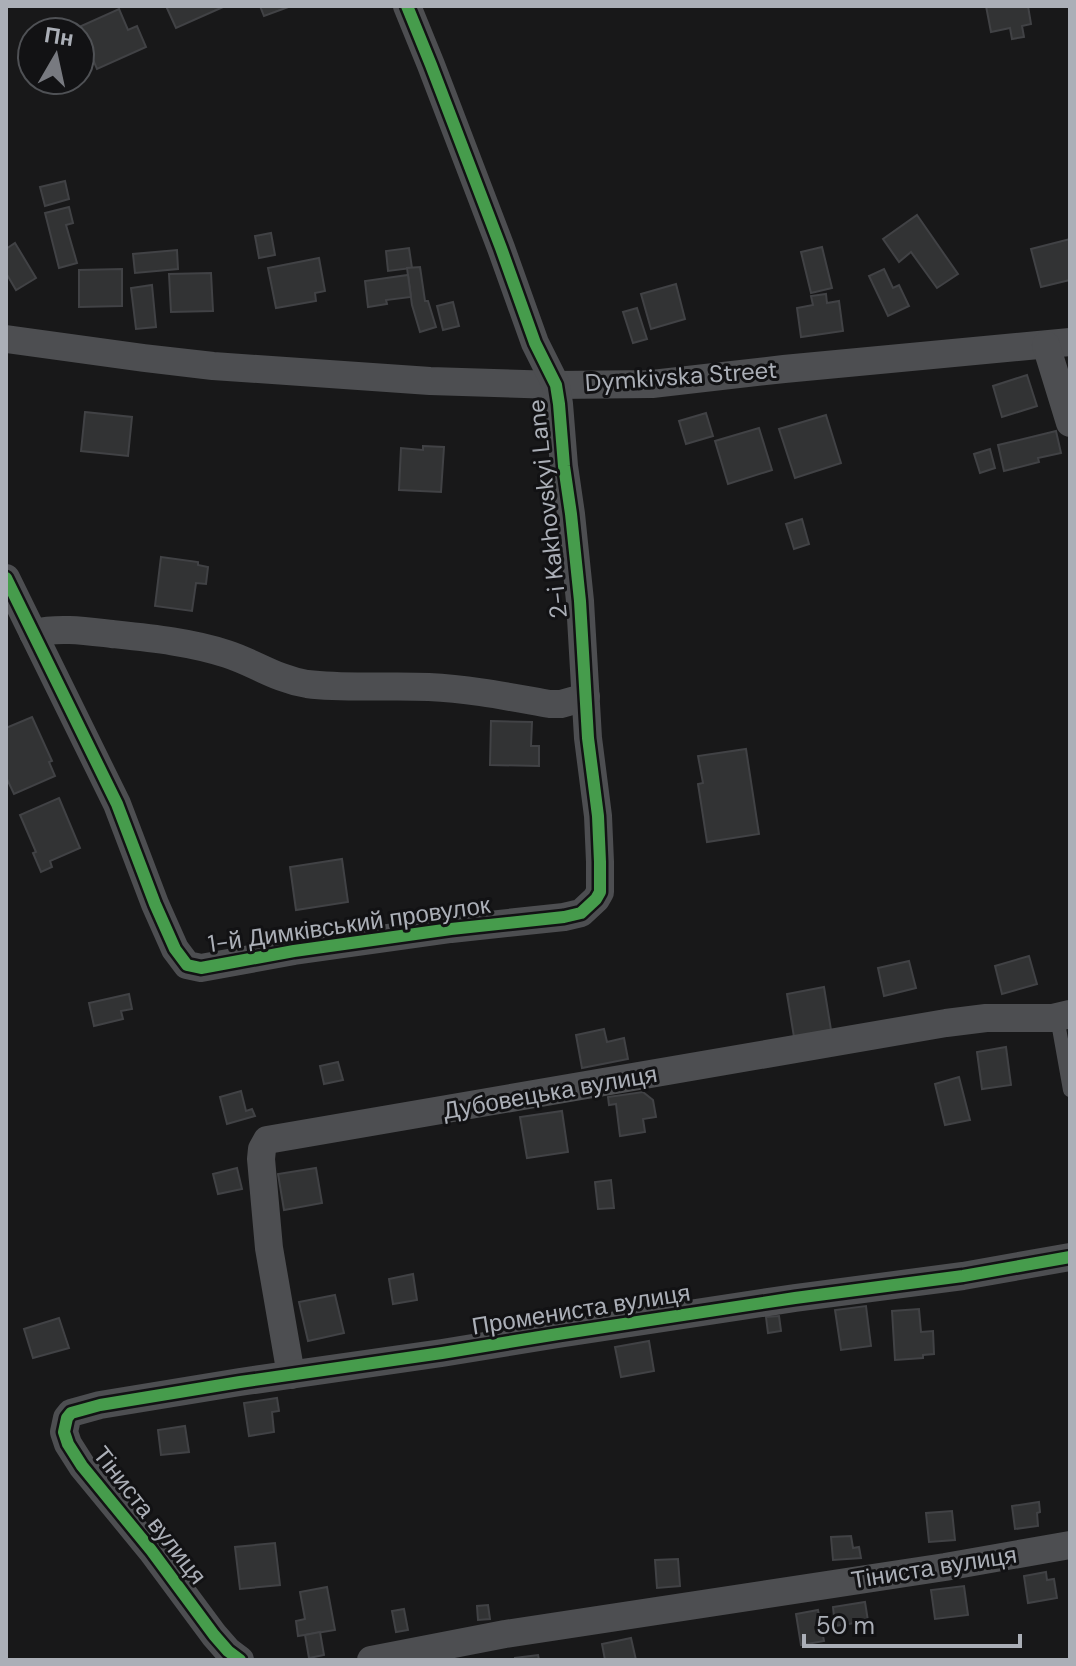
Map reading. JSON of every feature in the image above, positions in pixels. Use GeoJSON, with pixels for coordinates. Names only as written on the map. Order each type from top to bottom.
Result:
{"type":"FeatureCollection","features":[{"type":"Feature","properties":{"kind":"street","name":"2-i Kakhovskyi Lane"},"geometry":{"type":"LineString","coordinates":[[407,6],[535,343],[556,385],[577,572],[588,738],[598,816],[600,892]]}},
{"type":"Feature","properties":{"kind":"street","name":"Dymkivska Street"},"geometry":{"type":"LineString","coordinates":[[6,339],[252,369],[430,381],[556,385],[652,384],[1058,344]]}},
{"type":"Feature","properties":{"kind":"street"},"geometry":{"type":"LineString","coordinates":[[1058,344],[1070,423]]}},
{"type":"Feature","properties":{"kind":"street","name":"1-й Димківський провулок"},"geometry":{"type":"LineString","coordinates":[[6,578],[117,804],[163,925],[183,962],[192,968],[451,929],[564,917],[581,913],[600,892]]}},
{"type":"Feature","properties":{"kind":"street"},"geometry":{"type":"LineString","coordinates":[[33,633],[58,629],[147,637],[231,655],[278,677],[305,683],[483,691],[550,704],[568,703],[586,697]]}},
{"type":"Feature","properties":{"kind":"street","name":"Дубовецька вулиця"},"geometry":{"type":"LineString","coordinates":[[291,1375],[269,1248],[261,1159],[267,1140],[946,1023],[986,1018],[1063,1016]]}},
{"type":"Feature","properties":{"kind":"street","name":"Промениста вулиця"},"geometry":{"type":"LineString","coordinates":[[100,1405],[795,1298],[963,1276],[1070,1257]]}},
{"type":"Feature","properties":{"kind":"street","name":"Тіниста вулиця"},"geometry":{"type":"LineString","coordinates":[[100,1405],[78,1410],[67,1418],[64,1432],[68,1444],[214,1635],[240,1660]]}},
{"type":"Feature","properties":{"kind":"street","name":"Тіниста вулиця"},"geometry":{"type":"LineString","coordinates":[[371,1660],[505,1634],[1070,1545]]}},
{"type":"Feature","properties":{"kind":"lane"},"geometry":{"type":"LineString","coordinates":[[1063,1016],[1070,1090]]}},
{"type":"Feature","properties":{"kind":"building"},"geometry":{"type":"Polygon","coordinates":[[[166,6],[223,6],[223,7],[176,28],[166,6]]]}},
{"type":"Feature","properties":{"kind":"building"},"geometry":{"type":"Polygon","coordinates":[[[260,6],[291,6],[264,16],[260,6]]]}},
{"type":"Feature","properties":{"kind":"building"},"geometry":{"type":"Polygon","coordinates":[[[986,6],[1028,6],[1031,24],[1022,26],[1024,37],[1012,39],[1010,28],[991,32],[986,6]]]}},
{"type":"Feature","properties":{"kind":"building"},"geometry":{"type":"Polygon","coordinates":[[[119,9],[128,30],[137,26],[146,47],[97,69],[96,19],[119,9]]]}},
{"type":"Feature","properties":{"kind":"building"},"geometry":{"type":"Polygon","coordinates":[[[65,181],[69,199],[45,206],[40,187],[65,181]]]}},
{"type":"Feature","properties":{"kind":"building"},"geometry":{"type":"Polygon","coordinates":[[[69,207],[73,223],[66,225],[77,263],[59,268],[45,213],[69,207]]]}},
{"type":"Feature","properties":{"kind":"building"},"geometry":{"type":"Polygon","coordinates":[[[917,215],[958,274],[937,288],[911,252],[899,262],[883,239],[917,215]]]}},
{"type":"Feature","properties":{"kind":"building"},"geometry":{"type":"Polygon","coordinates":[[[271,233],[275,255],[259,258],[255,236],[271,233]]]}},
{"type":"Feature","properties":{"kind":"building"},"geometry":{"type":"Polygon","coordinates":[[[1070,239],[1070,280],[1041,287],[1031,249],[1070,239]]]}},
{"type":"Feature","properties":{"kind":"building"},"geometry":{"type":"Polygon","coordinates":[[[15,243],[36,278],[16,290],[6,273],[6,249],[15,243]]]}},
{"type":"Feature","properties":{"kind":"building"},"geometry":{"type":"Polygon","coordinates":[[[822,247],[832,288],[811,293],[801,252],[822,247]]]}},
{"type":"Feature","properties":{"kind":"building"},"geometry":{"type":"Polygon","coordinates":[[[409,248],[412,268],[388,271],[386,251],[409,248]]]}},
{"type":"Feature","properties":{"kind":"building"},"geometry":{"type":"Polygon","coordinates":[[[177,250],[178,269],[135,273],[133,254],[177,250]]]}},
{"type":"Feature","properties":{"kind":"building"},"geometry":{"type":"Polygon","coordinates":[[[319,258],[325,291],[315,293],[316,301],[276,308],[268,268],[319,258]]]}},
{"type":"Feature","properties":{"kind":"building"},"geometry":{"type":"Polygon","coordinates":[[[420,267],[425,301],[428,301],[436,327],[420,332],[412,305],[407,268],[420,267]]]}},
{"type":"Feature","properties":{"kind":"building"},"geometry":{"type":"Polygon","coordinates":[[[122,269],[122,306],[79,307],[79,270],[122,269]]]}},
{"type":"Feature","properties":{"kind":"building"},"geometry":{"type":"Polygon","coordinates":[[[884,269],[893,288],[899,285],[909,306],[888,316],[869,276],[884,269]]]}},
{"type":"Feature","properties":{"kind":"building"},"geometry":{"type":"Polygon","coordinates":[[[211,273],[213,311],[171,312],[169,274],[211,273]]]}},
{"type":"Feature","properties":{"kind":"building"},"geometry":{"type":"Polygon","coordinates":[[[408,275],[411,297],[386,300],[387,304],[368,307],[365,281],[408,275]]]}},
{"type":"Feature","properties":{"kind":"building"},"geometry":{"type":"Polygon","coordinates":[[[676,284],[685,319],[651,329],[641,294],[676,284]]]}},
{"type":"Feature","properties":{"kind":"building"},"geometry":{"type":"Polygon","coordinates":[[[152,285],[156,327],[136,329],[131,288],[152,285]]]}},
{"type":"Feature","properties":{"kind":"building"},"geometry":{"type":"Polygon","coordinates":[[[826,294],[827,303],[839,301],[843,331],[801,337],[797,308],[813,305],[811,296],[826,294]]]}},
{"type":"Feature","properties":{"kind":"building"},"geometry":{"type":"Polygon","coordinates":[[[453,302],[459,326],[443,330],[437,306],[453,302]]]}},
{"type":"Feature","properties":{"kind":"building"},"geometry":{"type":"Polygon","coordinates":[[[637,308],[647,339],[633,343],[623,312],[637,308]]]}},
{"type":"Feature","properties":{"kind":"building"},"geometry":{"type":"Polygon","coordinates":[[[1027,375],[1037,406],[1002,417],[993,386],[1027,375]]]}},
{"type":"Feature","properties":{"kind":"building"},"geometry":{"type":"Polygon","coordinates":[[[85,412],[132,417],[128,456],[81,451],[85,412]]]}},
{"type":"Feature","properties":{"kind":"building"},"geometry":{"type":"Polygon","coordinates":[[[706,413],[713,436],[686,444],[679,421],[706,413]]]}},
{"type":"Feature","properties":{"kind":"building"},"geometry":{"type":"Polygon","coordinates":[[[826,415],[841,463],[795,478],[779,429],[826,415]]]}},
{"type":"Feature","properties":{"kind":"building"},"geometry":{"type":"Polygon","coordinates":[[[759,428],[772,470],[728,484],[715,441],[759,428]]]}},
{"type":"Feature","properties":{"kind":"building"},"geometry":{"type":"Polygon","coordinates":[[[1056,431],[1061,453],[1004,471],[998,445],[1056,431]]]}},
{"type":"Feature","properties":{"kind":"building"},"geometry":{"type":"Polygon","coordinates":[[[423,446],[444,447],[441,492],[399,490],[401,448],[423,450],[423,446]]]}},
{"type":"Feature","properties":{"kind":"building"},"geometry":{"type":"Polygon","coordinates":[[[990,449],[995,468],[980,473],[974,454],[990,449]]]}},
{"type":"Feature","properties":{"kind":"building"},"geometry":{"type":"Polygon","coordinates":[[[802,519],[809,544],[794,549],[786,524],[802,519]]]}},
{"type":"Feature","properties":{"kind":"building"},"geometry":{"type":"Polygon","coordinates":[[[161,557],[198,562],[198,565],[208,567],[206,584],[196,583],[192,611],[155,606],[161,557]]]}},
{"type":"Feature","properties":{"kind":"building"},"geometry":{"type":"Polygon","coordinates":[[[32,717],[52,761],[49,762],[55,776],[14,794],[6,777],[6,728],[32,717]]]}},
{"type":"Feature","properties":{"kind":"building"},"geometry":{"type":"Polygon","coordinates":[[[491,721],[532,722],[531,746],[539,746],[539,766],[490,765],[491,721]]]}},
{"type":"Feature","properties":{"kind":"building"},"geometry":{"type":"Polygon","coordinates":[[[746,749],[759,834],[707,842],[698,784],[703,783],[698,756],[746,749]]]}},
{"type":"Feature","properties":{"kind":"building"},"geometry":{"type":"Polygon","coordinates":[[[59,798],[80,848],[50,861],[52,867],[41,872],[20,815],[59,798]]]}},
{"type":"Feature","properties":{"kind":"building"},"geometry":{"type":"Polygon","coordinates":[[[342,859],[348,902],[296,910],[290,867],[342,859]]]}},
{"type":"Feature","properties":{"kind":"building"},"geometry":{"type":"Polygon","coordinates":[[[1029,956],[1037,984],[1002,994],[995,966],[1029,956]]]}},
{"type":"Feature","properties":{"kind":"building"},"geometry":{"type":"Polygon","coordinates":[[[909,961],[916,988],[884,996],[878,968],[909,961]]]}},
{"type":"Feature","properties":{"kind":"building"},"geometry":{"type":"Polygon","coordinates":[[[824,987],[831,1030],[794,1037],[787,994],[824,987]]]}},
{"type":"Feature","properties":{"kind":"building"},"geometry":{"type":"Polygon","coordinates":[[[129,994],[132,1009],[121,1011],[123,1019],[94,1026],[89,1003],[129,994]]]}},
{"type":"Feature","properties":{"kind":"building"},"geometry":{"type":"Polygon","coordinates":[[[604,1029],[607,1042],[624,1038],[628,1059],[582,1068],[576,1035],[604,1029]]]}},
{"type":"Feature","properties":{"kind":"building"},"geometry":{"type":"Polygon","coordinates":[[[1006,1047],[1011,1085],[982,1089],[977,1052],[1006,1047]]]}},
{"type":"Feature","properties":{"kind":"building"},"geometry":{"type":"Polygon","coordinates":[[[338,1062],[343,1080],[324,1084],[320,1066],[338,1062]]]}},
{"type":"Feature","properties":{"kind":"building"},"geometry":{"type":"Polygon","coordinates":[[[959,1077],[970,1120],[945,1125],[935,1084],[959,1077]]]}},
{"type":"Feature","properties":{"kind":"building"},"geometry":{"type":"Polygon","coordinates":[[[241,1091],[246,1111],[252,1109],[255,1116],[227,1124],[220,1097],[241,1091]]]}},
{"type":"Feature","properties":{"kind":"building"},"geometry":{"type":"Polygon","coordinates":[[[643,1092],[653,1100],[656,1117],[643,1119],[645,1132],[620,1136],[616,1104],[609,1105],[608,1097],[643,1092]]]}},
{"type":"Feature","properties":{"kind":"building"},"geometry":{"type":"Polygon","coordinates":[[[562,1111],[568,1152],[527,1158],[520,1117],[562,1111]]]}},
{"type":"Feature","properties":{"kind":"building"},"geometry":{"type":"Polygon","coordinates":[[[237,1168],[242,1189],[218,1194],[213,1174],[237,1168]]]}},
{"type":"Feature","properties":{"kind":"building"},"geometry":{"type":"Polygon","coordinates":[[[316,1168],[322,1203],[284,1210],[278,1174],[316,1168]]]}},
{"type":"Feature","properties":{"kind":"building"},"geometry":{"type":"Polygon","coordinates":[[[611,1180],[614,1208],[598,1209],[595,1182],[611,1180]]]}},
{"type":"Feature","properties":{"kind":"building"},"geometry":{"type":"Polygon","coordinates":[[[413,1274],[417,1300],[393,1304],[389,1279],[413,1274]]]}},
{"type":"Feature","properties":{"kind":"building"},"geometry":{"type":"Polygon","coordinates":[[[335,1295],[344,1333],[308,1341],[299,1302],[335,1295]]]}},
{"type":"Feature","properties":{"kind":"building"},"geometry":{"type":"Polygon","coordinates":[[[866,1306],[871,1346],[841,1350],[835,1310],[866,1306]]]}},
{"type":"Feature","properties":{"kind":"building"},"geometry":{"type":"Polygon","coordinates":[[[919,1309],[921,1332],[933,1331],[934,1354],[895,1360],[892,1311],[919,1309]]]}},
{"type":"Feature","properties":{"kind":"building"},"geometry":{"type":"Polygon","coordinates":[[[779,1316],[781,1331],[768,1333],[766,1317],[779,1316]]]}},
{"type":"Feature","properties":{"kind":"building"},"geometry":{"type":"Polygon","coordinates":[[[59,1318],[69,1348],[33,1358],[24,1329],[59,1318]]]}},
{"type":"Feature","properties":{"kind":"building"},"geometry":{"type":"Polygon","coordinates":[[[649,1341],[654,1371],[621,1377],[615,1347],[649,1341]]]}},
{"type":"Feature","properties":{"kind":"building"},"geometry":{"type":"Polygon","coordinates":[[[277,1398],[279,1411],[272,1412],[274,1432],[249,1436],[244,1403],[277,1398]]]}},
{"type":"Feature","properties":{"kind":"building"},"geometry":{"type":"Polygon","coordinates":[[[185,1426],[189,1452],[161,1455],[158,1430],[185,1426]]]}},
{"type":"Feature","properties":{"kind":"building"},"geometry":{"type":"Polygon","coordinates":[[[1039,1502],[1038,1526],[1015,1529],[1012,1506],[1039,1502]]]}},
{"type":"Feature","properties":{"kind":"building"},"geometry":{"type":"Polygon","coordinates":[[[952,1511],[955,1540],[929,1542],[926,1513],[952,1511]]]}},
{"type":"Feature","properties":{"kind":"building"},"geometry":{"type":"Polygon","coordinates":[[[851,1536],[853,1548],[859,1547],[861,1558],[833,1560],[831,1537],[851,1536]]]}},
{"type":"Feature","properties":{"kind":"building"},"geometry":{"type":"Polygon","coordinates":[[[275,1543],[280,1585],[240,1589],[235,1547],[275,1543]]]}},
{"type":"Feature","properties":{"kind":"building"},"geometry":{"type":"Polygon","coordinates":[[[678,1559],[680,1586],[657,1588],[655,1560],[678,1559]]]}},
{"type":"Feature","properties":{"kind":"building"},"geometry":{"type":"Polygon","coordinates":[[[1046,1572],[1047,1580],[1054,1579],[1057,1598],[1028,1603],[1024,1576],[1046,1572]]]}},
{"type":"Feature","properties":{"kind":"building"},"geometry":{"type":"Polygon","coordinates":[[[964,1586],[968,1615],[935,1619],[931,1590],[964,1586]]]}},
{"type":"Feature","properties":{"kind":"building"},"geometry":{"type":"Polygon","coordinates":[[[327,1587],[335,1630],[298,1636],[296,1621],[305,1619],[300,1592],[327,1587]]]}},
{"type":"Feature","properties":{"kind":"building"},"geometry":{"type":"Polygon","coordinates":[[[865,1602],[868,1621],[835,1626],[833,1607],[865,1602]]]}},
{"type":"Feature","properties":{"kind":"building"},"geometry":{"type":"Polygon","coordinates":[[[488,1605],[490,1619],[478,1620],[477,1606],[488,1605]]]}},
{"type":"Feature","properties":{"kind":"building"},"geometry":{"type":"Polygon","coordinates":[[[404,1609],[408,1630],[396,1632],[392,1611],[404,1609]]]}},
{"type":"Feature","properties":{"kind":"building"},"geometry":{"type":"Polygon","coordinates":[[[818,1610],[824,1641],[801,1645],[796,1614],[818,1610]]]}},
{"type":"Feature","properties":{"kind":"building"},"geometry":{"type":"Polygon","coordinates":[[[320,1632],[324,1655],[309,1658],[305,1635],[320,1632]]]}},
{"type":"Feature","properties":{"kind":"building"},"geometry":{"type":"Polygon","coordinates":[[[631,1638],[636,1660],[605,1660],[602,1644],[631,1638]]]}},
{"type":"Feature","properties":{"kind":"building"},"geometry":{"type":"Polygon","coordinates":[[[538,1655],[539,1660],[515,1660],[515,1658],[538,1655]]]}},
{"type":"Feature","properties":{"kind":"cycle path"},"geometry":{"type":"LineString","coordinates":[[6,578],[117,804],[155,904],[175,949],[187,965],[201,968],[294,951],[564,917],[581,913],[596,899],[600,892],[598,816],[588,738],[580,601],[556,385],[535,343],[407,6]]}},
{"type":"Feature","properties":{"kind":"cycle path"},"geometry":{"type":"LineString","coordinates":[[240,1660],[214,1635],[151,1550],[82,1466],[64,1432],[71,1413],[100,1405],[240,1382],[795,1298],[963,1276],[1070,1257]]}}]}
